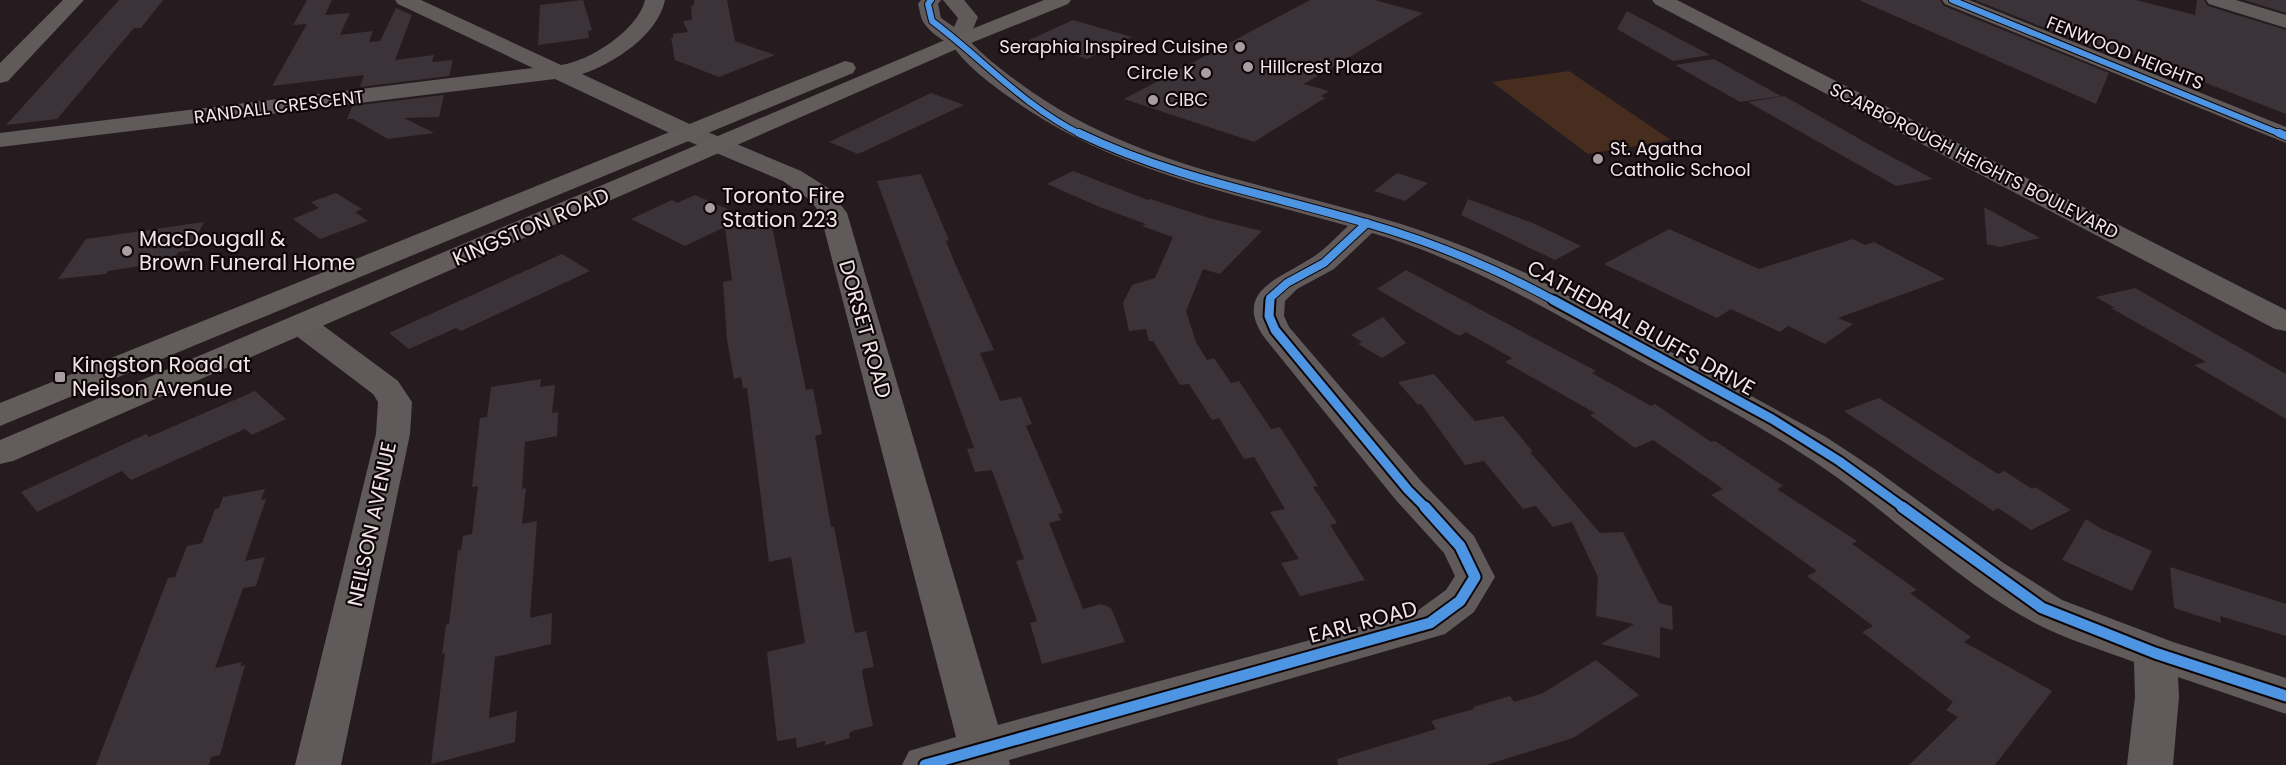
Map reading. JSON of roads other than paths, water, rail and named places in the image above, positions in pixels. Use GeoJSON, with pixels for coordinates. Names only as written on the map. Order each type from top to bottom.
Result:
{"type":"FeatureCollection","features":[{"type":"Feature","properties":{"kind":"main road"},"geometry":{"type":"LineString","coordinates":[[968,17],[1010,0]]}},
{"type":"Feature","properties":{"kind":"main road","name":"KINGSTON ROAD"},"geometry":{"type":"LineString","coordinates":[[897,47],[950,35],[1061,0]]}},
{"type":"Feature","properties":{"kind":"main road","name":"KINGSTON ROAD"},"geometry":{"type":"LineString","coordinates":[[0,453],[933,54],[950,35]]}},
{"type":"Feature","properties":{"kind":"main road","name":"KINGSTON ROAD"},"geometry":{"type":"LineString","coordinates":[[0,415],[866,60]]}},
{"type":"Feature","properties":{"kind":"street"},"geometry":{"type":"LineString","coordinates":[[0,76],[74,0]]}},
{"type":"Feature","properties":{"kind":"street","name":"DORSET ROAD"},"geometry":{"type":"LineString","coordinates":[[405,0],[558,73],[802,183],[819,194],[833,213],[985,757]]}},
{"type":"Feature","properties":{"kind":"street"},"geometry":{"type":"LineString","coordinates":[[558,73],[590,65],[617,50],[650,14],[655,0]]}},
{"type":"Feature","properties":{"kind":"street","name":"CATHEDRAL BLUFFS DRIVE"},"geometry":{"type":"LineString","coordinates":[[932,0],[928,4],[932,21],[996,77],[1063,124],[1109,146],[1181,173],[1367,223],[1450,250],[1533,289],[1772,419],[1822,451],[2042,608],[2156,653],[2286,696]]}},
{"type":"Feature","properties":{"kind":"street"},"geometry":{"type":"LineString","coordinates":[[950,35],[968,17],[953,0]]}},
{"type":"Feature","properties":{"kind":"street","name":"SCARBOROUGH HEIGHTS BOULEVARD"},"geometry":{"type":"LineString","coordinates":[[1662,0],[2286,322]]}},
{"type":"Feature","properties":{"kind":"street","name":"FENWOOD HEIGHTS"},"geometry":{"type":"LineString","coordinates":[[1952,0],[2286,136]]}},
{"type":"Feature","properties":{"kind":"street"},"geometry":{"type":"LineString","coordinates":[[2216,0],[2286,22]]}},
{"type":"Feature","properties":{"kind":"street","name":"RANDALL CRESCENT"},"geometry":{"type":"LineString","coordinates":[[0,140],[558,73]]}},
{"type":"Feature","properties":{"kind":"street","name":"EARL ROAD"},"geometry":{"type":"LineString","coordinates":[[925,765],[985,757],[1430,623],[1461,601],[1475,577],[1460,546],[1408,490],[1275,330],[1269,316],[1270,298],[1287,283],[1324,263],[1367,223]]}},
{"type":"Feature","properties":{"kind":"street","name":"NEILSON AVENUE"},"geometry":{"type":"LineString","coordinates":[[302,325],[386,388],[395,402],[393,434],[318,765]]}},
{"type":"Feature","properties":{"kind":"street"},"geometry":{"type":"LineString","coordinates":[[2150,765],[2157,697],[2156,653]]}},
{"type":"Feature","properties":{"kind":"place","name":"Seraphia Inspired Cuisine"},"geometry":{"type":"Point","coordinates":[1240,47]}},
{"type":"Feature","properties":{"kind":"place","name":"Hillcrest Plaza"},"geometry":{"type":"Point","coordinates":[1248,67]}},
{"type":"Feature","properties":{"kind":"place","name":"Circle K"},"geometry":{"type":"Point","coordinates":[1206,73]}},
{"type":"Feature","properties":{"kind":"place","name":"CIBC"},"geometry":{"type":"Point","coordinates":[1153,100]}},
{"type":"Feature","properties":{"kind":"place","name":"St. Agatha Catholic School"},"geometry":{"type":"Point","coordinates":[1598,159]}},
{"type":"Feature","properties":{"kind":"place","name":"Toronto Fire Station 223"},"geometry":{"type":"Point","coordinates":[710,208]}},
{"type":"Feature","properties":{"kind":"place","name":"MacDougall & Brown Funeral Home"},"geometry":{"type":"Point","coordinates":[127,251]}},
{"type":"Feature","properties":{"kind":"place","name":"Kingston Road at Neilson Avenue"},"geometry":{"type":"Point","coordinates":[60,377]}}]}
